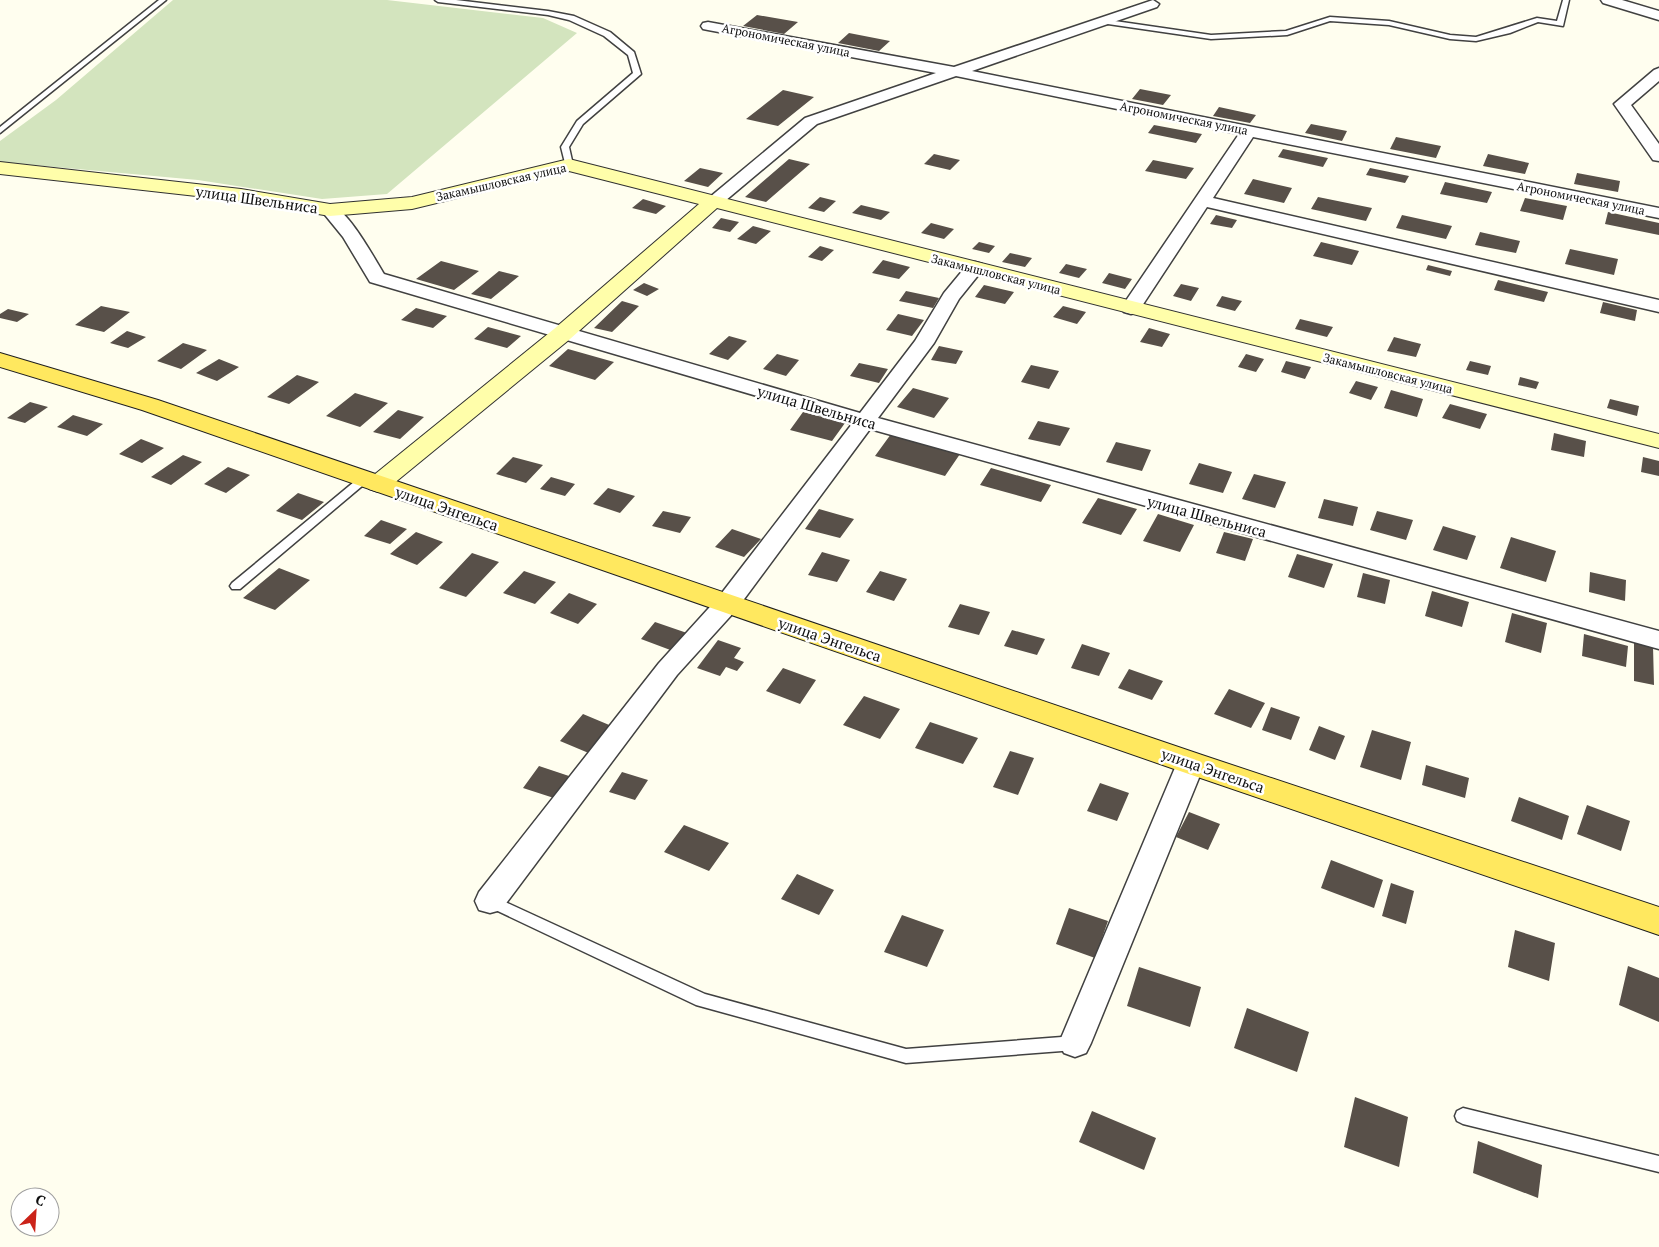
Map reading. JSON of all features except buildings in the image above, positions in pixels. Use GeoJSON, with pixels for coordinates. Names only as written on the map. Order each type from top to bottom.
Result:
{"type":"FeatureCollection","features":[{"type":"Feature","properties":{"kind":"main road","name":"улица Энгельса"},"geometry":{"type":"LineString","coordinates":[[0,360],[150,405],[1191,763],[1659,921]]}},
{"type":"Feature","properties":{"kind":"street"},"geometry":{"type":"LineString","coordinates":[[1608,0],[1659,16]]}},
{"type":"Feature","properties":{"kind":"street"},"geometry":{"type":"LineString","coordinates":[[371,482],[562,334],[713,202],[811,121],[1152,4]]}},
{"type":"Feature","properties":{"kind":"street","name":"Агрономическая улица"},"geometry":{"type":"LineString","coordinates":[[708,26],[956,72],[1659,213]]}},
{"type":"Feature","properties":{"kind":"street"},"geometry":{"type":"LineString","coordinates":[[1659,73],[1622,104],[1659,156]]}},
{"type":"Feature","properties":{"kind":"street"},"geometry":{"type":"LineString","coordinates":[[1131,308],[1249,131]]}},
{"type":"Feature","properties":{"kind":"street","name":"Закамышловская улица"},"geometry":{"type":"LineString","coordinates":[[330,210],[412,203],[569,165],[1659,441]]}},
{"type":"Feature","properties":{"kind":"street","name":"улица Швельниса"},"geometry":{"type":"LineString","coordinates":[[0,168],[241,195],[330,210],[352,234],[376,278],[864,421],[1659,640]]}},
{"type":"Feature","properties":{"kind":"street"},"geometry":{"type":"LineString","coordinates":[[1202,202],[1659,306]]}},
{"type":"Feature","properties":{"kind":"street"},"geometry":{"type":"LineString","coordinates":[[490,901],[668,669],[727,604],[924,343],[951,297],[975,268]]}},
{"type":"Feature","properties":{"kind":"street"},"geometry":{"type":"LineString","coordinates":[[1075,1043],[1191,763]]}},
{"type":"Feature","properties":{"kind":"lane"},"geometry":{"type":"LineString","coordinates":[[0,131],[163,0]]}},
{"type":"Feature","properties":{"kind":"lane"},"geometry":{"type":"LineString","coordinates":[[438,0],[548,13],[571,18],[607,34],[631,54],[637,74],[580,123],[565,147],[569,165]]}},
{"type":"Feature","properties":{"kind":"lane"},"geometry":{"type":"LineString","coordinates":[[1101,22],[1211,36],[1287,32],[1330,19],[1389,23],[1450,37],[1476,39],[1507,31],[1537,20],[1560,24],[1566,0]]}},
{"type":"Feature","properties":{"kind":"lane"},"geometry":{"type":"LineString","coordinates":[[236,586],[371,482]]}},
{"type":"Feature","properties":{"kind":"lane"},"geometry":{"type":"LineString","coordinates":[[490,901],[702,1000],[906,1056],[1075,1043]]}},
{"type":"Feature","properties":{"kind":"lane"},"geometry":{"type":"LineString","coordinates":[[1464,1116],[1659,1164]]}},
{"type":"Feature","properties":{"kind":"green space"},"geometry":{"type":"Polygon","coordinates":[[[173,0],[387,0],[543,18],[577,33],[387,194],[322,199],[198,180],[0,162],[0,141],[56,100],[173,0]]]}}]}
